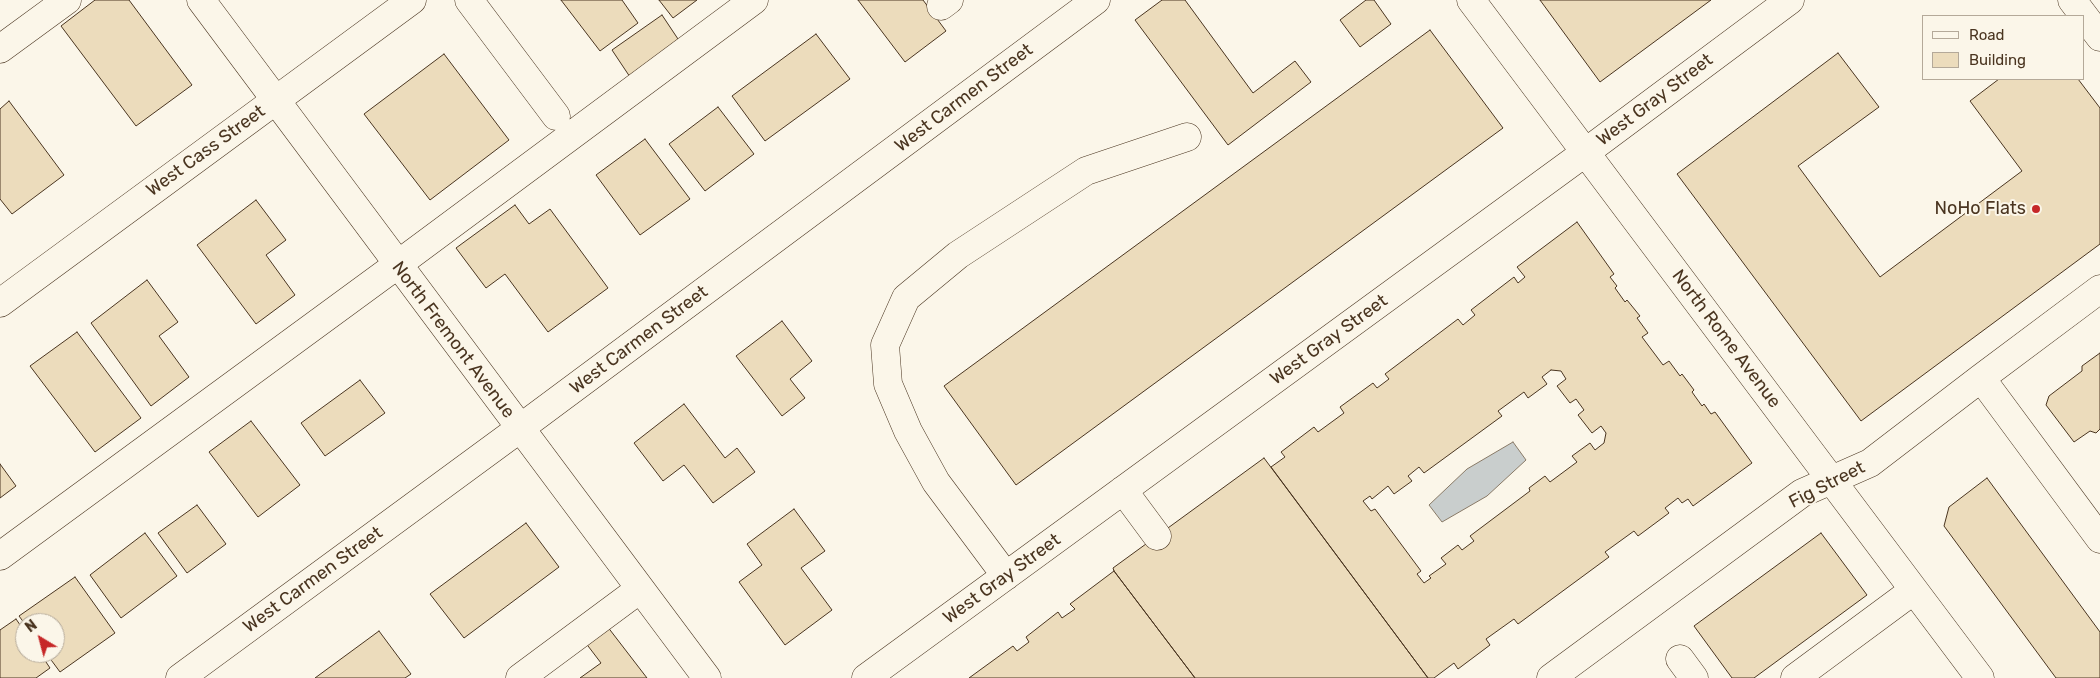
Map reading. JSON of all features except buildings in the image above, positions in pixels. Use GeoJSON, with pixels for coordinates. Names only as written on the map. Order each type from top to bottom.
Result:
{"type":"FeatureCollection","features":[{"type":"Feature","properties":{"kind":"street"},"geometry":{"type":"LineString","coordinates":[[0,49],[66,0]]}},
{"type":"Feature","properties":{"kind":"street","name":"North Fremont Avenue"},"geometry":{"type":"LineString","coordinates":[[200,0],[707,678]]}},
{"type":"Feature","properties":{"kind":"street","name":"West Cass Street"},"geometry":{"type":"LineString","coordinates":[[0,303],[412,0]]}},
{"type":"Feature","properties":{"kind":"street"},"geometry":{"type":"LineString","coordinates":[[469,0],[556,116]]}},
{"type":"Feature","properties":{"kind":"street"},"geometry":{"type":"LineString","coordinates":[[0,556],[754,0]]}},
{"type":"Feature","properties":{"kind":"street","name":"North Rome Avenue"},"geometry":{"type":"LineString","coordinates":[[1471,0],[1980,678]]}},
{"type":"Feature","properties":{"kind":"street","name":"West Gray Street"},"geometry":{"type":"LineString","coordinates":[[866,678],[1586,152],[1790,0]]}},
{"type":"Feature","properties":{"kind":"street"},"geometry":{"type":"LineString","coordinates":[[2072,0],[2083,15]]}},
{"type":"Feature","properties":{"kind":"street","name":"West Carmen Street"},"geometry":{"type":"LineString","coordinates":[[180,678],[519,429],[1086,3]]}},
{"type":"Feature","properties":{"kind":"street"},"geometry":{"type":"LineString","coordinates":[[2085,17],[2100,37]]}},
{"type":"Feature","properties":{"kind":"street"},"geometry":{"type":"LineString","coordinates":[[1006,576],[936,482],[908,431],[888,384],[885,345],[906,298],[958,255],[1086,171],[1188,137]]}},
{"type":"Feature","properties":{"kind":"street","name":"Fig Street"},"geometry":{"type":"LineString","coordinates":[[1551,678],[1802,493],[1870,463],[2100,289]]}},
{"type":"Feature","properties":{"kind":"street"},"geometry":{"type":"LineString","coordinates":[[1981,378],[2100,539]]}},
{"type":"Feature","properties":{"kind":"street"},"geometry":{"type":"LineString","coordinates":[[1123,490],[1157,536]]}},
{"type":"Feature","properties":{"kind":"street"},"geometry":{"type":"LineString","coordinates":[[520,678],[640,590]]}},
{"type":"Feature","properties":{"kind":"street"},"geometry":{"type":"LineString","coordinates":[[1795,678],[1914,590]]}},
{"type":"Feature","properties":{"kind":"shaded area"},"geometry":{"type":"Polygon","coordinates":[[[1513,442],[1526,460],[1487,496],[1442,522],[1429,505],[1467,469],[1513,442]]]}},
{"type":"Feature","properties":{"kind":"place","name":"NoHo Flats"},"geometry":{"type":"Point","coordinates":[2036,209]}}]}
